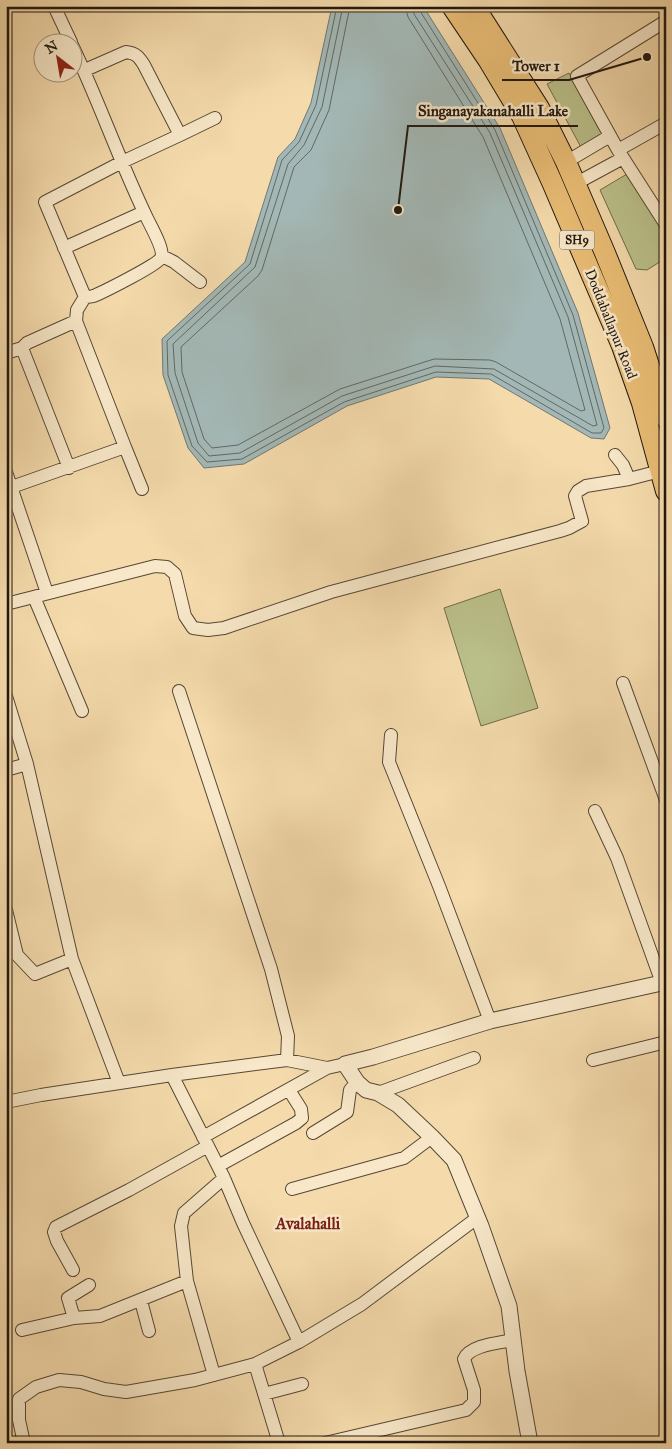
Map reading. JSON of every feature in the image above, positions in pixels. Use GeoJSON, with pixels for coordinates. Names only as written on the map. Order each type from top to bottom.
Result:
{"type":"FeatureCollection","features":[{"type":"Feature","properties":{"kind":"main road","name":"Doddaballapur Road"},"geometry":{"type":"LineString","coordinates":[[452,6],[489,61],[522,116],[548,174],[622,346],[642,403],[666,491]]}},
{"type":"Feature","properties":{"kind":"main road","name":"Doddaballapur Road"},"geometry":{"type":"LineString","coordinates":[[474,6],[539,108],[566,162],[643,347],[666,418]]}},
{"type":"Feature","properties":{"kind":"street"},"geometry":{"type":"LineString","coordinates":[[54,6],[66,32]]}},
{"type":"Feature","properties":{"kind":"street"},"geometry":{"type":"LineString","coordinates":[[666,21],[577,76],[620,154],[666,225]]}},
{"type":"Feature","properties":{"kind":"street"},"geometry":{"type":"LineString","coordinates":[[84,70],[126,52],[138,56],[180,135]]}},
{"type":"Feature","properties":{"kind":"street"},"geometry":{"type":"LineString","coordinates":[[82,66],[122,162],[161,248],[162,256],[160,261],[144,270],[94,296],[85,297]]}},
{"type":"Feature","properties":{"kind":"street"},"geometry":{"type":"LineString","coordinates":[[85,297],[45,202],[122,162],[215,118]]}},
{"type":"Feature","properties":{"kind":"street"},"geometry":{"type":"LineString","coordinates":[[575,184],[666,123]]}},
{"type":"Feature","properties":{"kind":"street"},"geometry":{"type":"LineString","coordinates":[[566,162],[610,136]]}},
{"type":"Feature","properties":{"kind":"street"},"geometry":{"type":"LineString","coordinates":[[64,248],[144,212]]}},
{"type":"Feature","properties":{"kind":"street"},"geometry":{"type":"LineString","coordinates":[[162,256],[174,262],[200,282]]}},
{"type":"Feature","properties":{"kind":"street"},"geometry":{"type":"LineString","coordinates":[[85,297],[77,310],[76,321],[142,489]]}},
{"type":"Feature","properties":{"kind":"street"},"geometry":{"type":"LineString","coordinates":[[6,353],[22,348],[27,343],[76,321]]}},
{"type":"Feature","properties":{"kind":"street"},"geometry":{"type":"LineString","coordinates":[[22,348],[69,468]]}},
{"type":"Feature","properties":{"kind":"street"},"geometry":{"type":"LineString","coordinates":[[9,488],[125,447]]}},
{"type":"Feature","properties":{"kind":"street"},"geometry":{"type":"LineString","coordinates":[[615,454],[624,465],[629,479]]}},
{"type":"Feature","properties":{"kind":"street"},"geometry":{"type":"LineString","coordinates":[[6,604],[155,566],[168,567],[175,574],[185,616],[193,628],[208,630],[224,628],[331,592],[569,528],[582,521],[575,496],[578,491],[586,486],[629,479],[660,471]]}},
{"type":"Feature","properties":{"kind":"street"},"geometry":{"type":"LineString","coordinates":[[6,472],[9,488],[47,593]]}},
{"type":"Feature","properties":{"kind":"street"},"geometry":{"type":"LineString","coordinates":[[34,597],[82,711]]}},
{"type":"Feature","properties":{"kind":"street"},"geometry":{"type":"LineString","coordinates":[[623,684],[666,800]]}},
{"type":"Feature","properties":{"kind":"street"},"geometry":{"type":"LineString","coordinates":[[179,691],[271,969],[288,1036],[287,1060]]}},
{"type":"Feature","properties":{"kind":"street"},"geometry":{"type":"LineString","coordinates":[[6,696],[27,764],[72,959],[119,1083]]}},
{"type":"Feature","properties":{"kind":"street"},"geometry":{"type":"LineString","coordinates":[[391,735],[389,762],[439,886],[490,1021]]}},
{"type":"Feature","properties":{"kind":"street"},"geometry":{"type":"LineString","coordinates":[[6,770],[27,764]]}},
{"type":"Feature","properties":{"kind":"street"},"geometry":{"type":"LineString","coordinates":[[73,1270],[57,1241],[54,1232],[56,1227],[129,1190],[205,1141],[327,1068],[373,1057],[490,1021],[664,983],[617,858],[595,812]]}},
{"type":"Feature","properties":{"kind":"street"},"geometry":{"type":"LineString","coordinates":[[6,910],[18,955],[35,974],[72,959]]}},
{"type":"Feature","properties":{"kind":"street"},"geometry":{"type":"LineString","coordinates":[[593,1060],[666,1042]]}},
{"type":"Feature","properties":{"kind":"street"},"geometry":{"type":"LineString","coordinates":[[378,1093],[474,1058]]}},
{"type":"Feature","properties":{"kind":"street"},"geometry":{"type":"LineString","coordinates":[[6,1102],[172,1075],[287,1060],[327,1068]]}},
{"type":"Feature","properties":{"kind":"street"},"geometry":{"type":"LineString","coordinates":[[345,1064],[357,1082],[366,1090],[378,1093],[398,1105],[454,1160],[509,1306],[517,1371],[530,1443]]}},
{"type":"Feature","properties":{"kind":"street"},"geometry":{"type":"LineString","coordinates":[[172,1075],[224,1178],[242,1223],[299,1342]]}},
{"type":"Feature","properties":{"kind":"street"},"geometry":{"type":"LineString","coordinates":[[313,1133],[347,1112],[350,1090],[357,1082]]}},
{"type":"Feature","properties":{"kind":"street"},"geometry":{"type":"LineString","coordinates":[[218,1166],[296,1124],[302,1118],[301,1109],[289,1090]]}},
{"type":"Feature","properties":{"kind":"street"},"geometry":{"type":"LineString","coordinates":[[292,1189],[404,1158],[432,1137]]}},
{"type":"Feature","properties":{"kind":"street"},"geometry":{"type":"LineString","coordinates":[[214,1376],[187,1281],[181,1226],[184,1213],[224,1178]]}},
{"type":"Feature","properties":{"kind":"street"},"geometry":{"type":"LineString","coordinates":[[24,1443],[19,1420],[19,1399],[36,1387],[59,1380],[81,1382],[104,1389],[126,1392],[214,1376],[255,1364],[299,1342],[362,1304],[477,1218]]}},
{"type":"Feature","properties":{"kind":"street"},"geometry":{"type":"LineString","coordinates":[[22,1330],[74,1318],[100,1316],[187,1281]]}},
{"type":"Feature","properties":{"kind":"street"},"geometry":{"type":"LineString","coordinates":[[74,1318],[68,1298],[89,1285]]}},
{"type":"Feature","properties":{"kind":"street"},"geometry":{"type":"LineString","coordinates":[[141,1300],[150,1331]]}},
{"type":"Feature","properties":{"kind":"street"},"geometry":{"type":"LineString","coordinates":[[325,1443],[466,1410],[474,1402],[474,1390],[464,1359],[467,1353],[475,1349],[513,1340]]}},
{"type":"Feature","properties":{"kind":"street"},"geometry":{"type":"LineString","coordinates":[[255,1364],[279,1443]]}},
{"type":"Feature","properties":{"kind":"street"},"geometry":{"type":"LineString","coordinates":[[264,1394],[302,1384]]}},
{"type":"Feature","properties":{"kind":"green space"},"geometry":{"type":"Polygon","coordinates":[[[569,73],[605,140],[583,151],[547,84],[569,73]]]}},
{"type":"Feature","properties":{"kind":"green space"},"geometry":{"type":"Polygon","coordinates":[[[627,174],[666,236],[666,258],[647,270],[636,269],[600,190],[627,174]]]}},
{"type":"Feature","properties":{"kind":"green space"},"geometry":{"type":"Polygon","coordinates":[[[500,589],[538,708],[481,726],[444,608],[500,589]]]}},
{"type":"Feature","properties":{"kind":"water"},"geometry":{"type":"Polygon","coordinates":[[[332,6],[423,6],[500,128],[578,313],[610,428],[604,439],[591,438],[489,379],[436,377],[347,406],[244,464],[204,468],[188,448],[163,375],[162,339],[245,262],[278,157],[295,139],[311,103],[332,6]]]}},
{"type":"Feature","properties":{"kind":"place","name":"Tower 1"},"geometry":{"type":"Point","coordinates":[647,57]}},
{"type":"Feature","properties":{"kind":"place","name":"Singanayakanahalli Lake"},"geometry":{"type":"Point","coordinates":[398,210]}},
{"type":"Feature","properties":{"kind":"district","name":"Avalahalli"},"geometry":{"type":"Point","coordinates":[308,1223]}}]}
